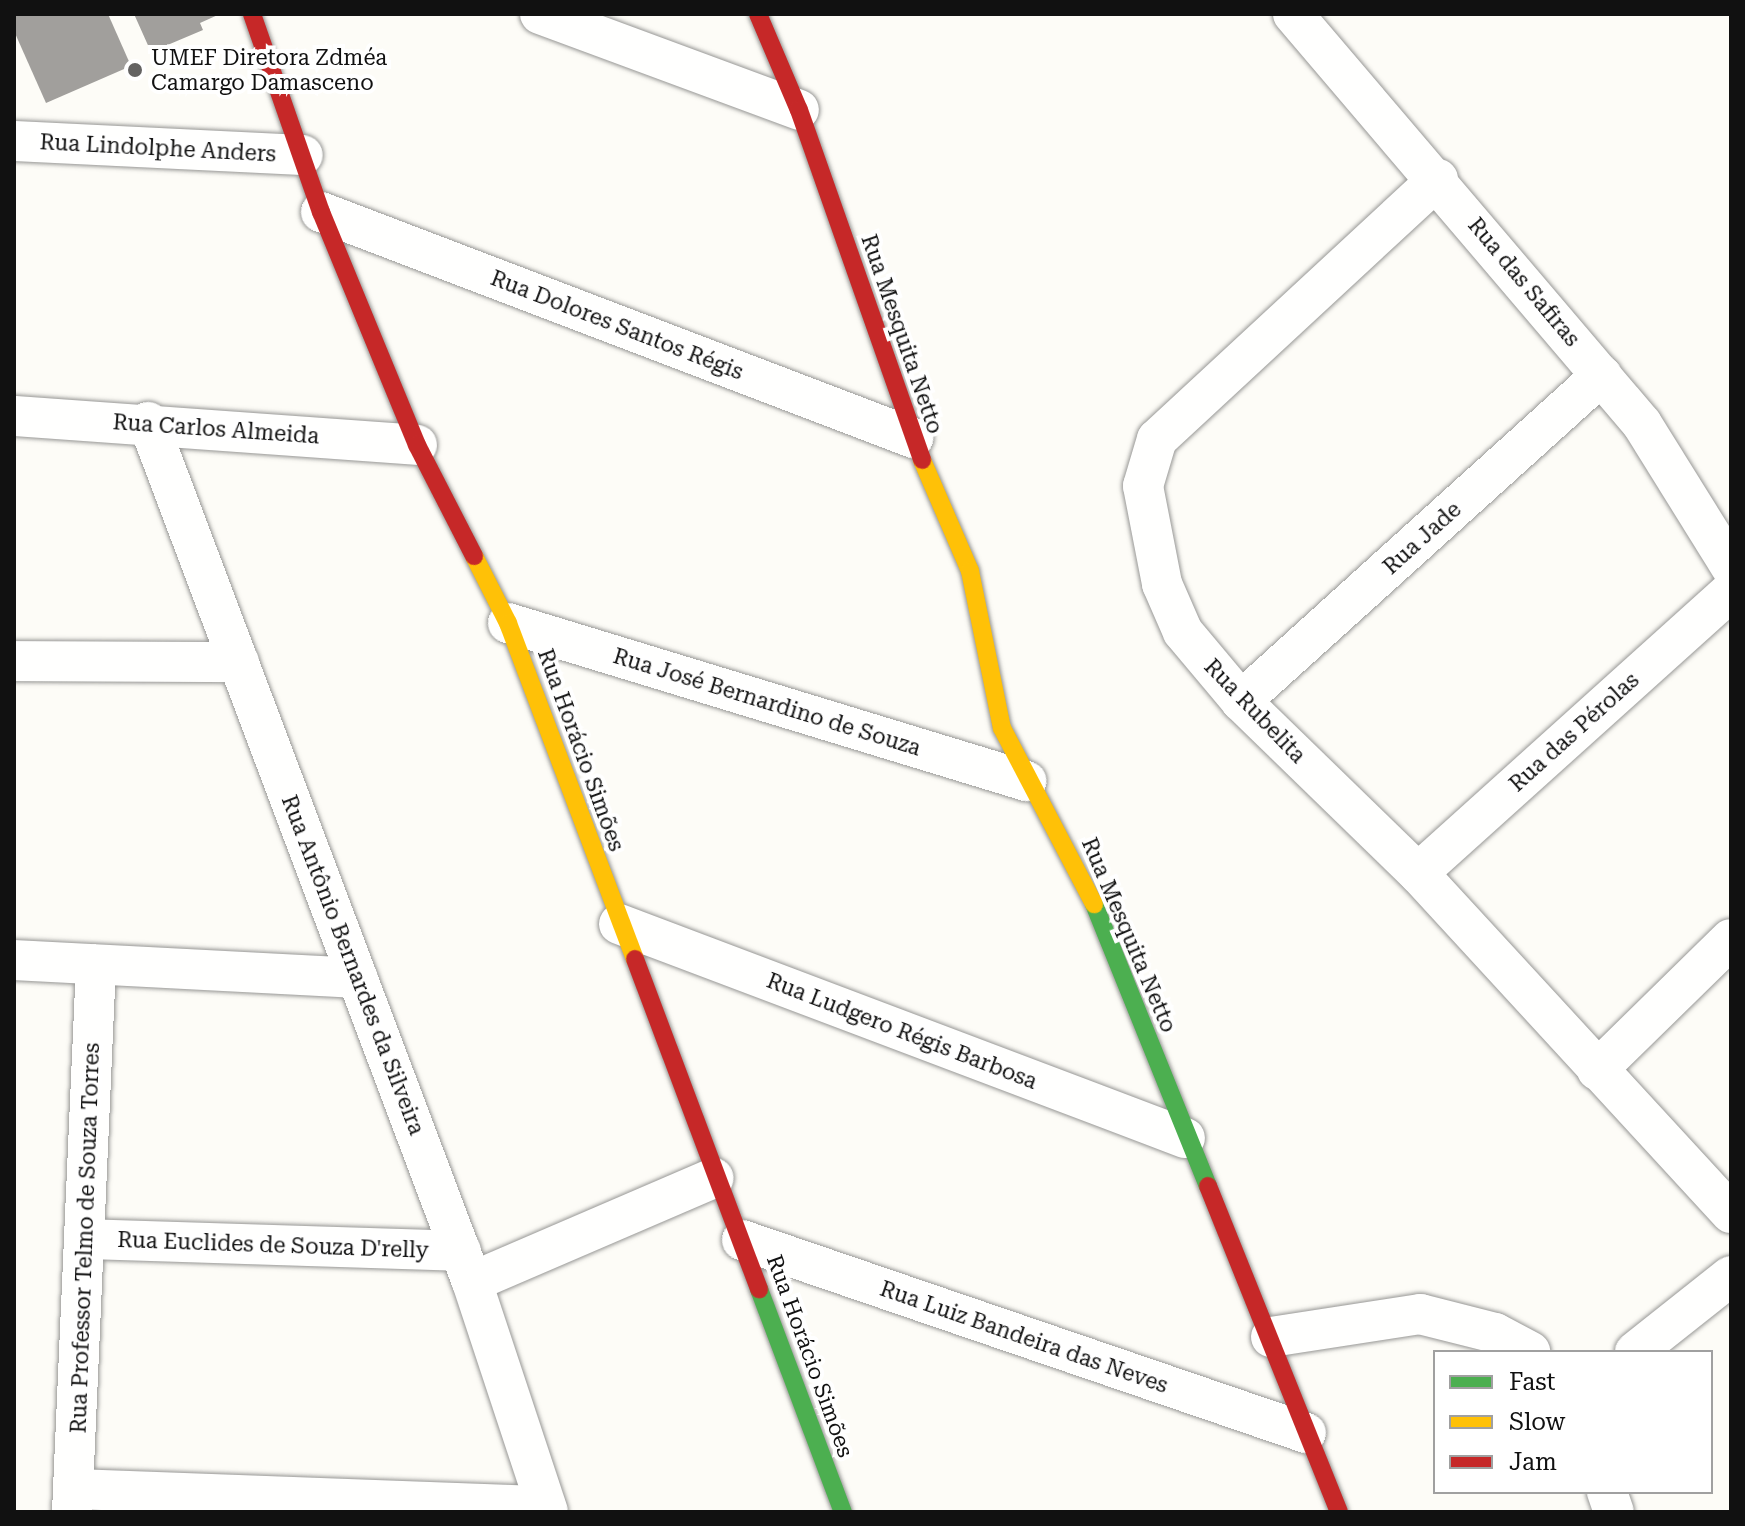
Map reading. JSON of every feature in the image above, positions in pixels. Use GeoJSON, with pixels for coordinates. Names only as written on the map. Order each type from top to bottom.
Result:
{"type":"FeatureCollection","features":[{"type":"Feature","properties":{"kind":"street","name":"Rua Horácio Simões"},"geometry":{"type":"LineString","coordinates":[[252,14],[321,212],[417,445],[508,623],[714,1178],[742,1240],[843,1512]]}},
{"type":"Feature","properties":{"kind":"street"},"geometry":{"type":"LineString","coordinates":[[540,14],[799,110]]}},
{"type":"Feature","properties":{"kind":"street","name":"Rua Mesquita Netto"},"geometry":{"type":"LineString","coordinates":[[758,14],[799,110],[913,438],[970,571],[1002,728],[1026,781],[1081,871],[1185,1138],[1271,1337],[1339,1512]]}},
{"type":"Feature","properties":{"kind":"street","name":"Rua das Safiras"},"geometry":{"type":"LineString","coordinates":[[1293,14],[1438,179],[1642,424],[1731,567]]}},
{"type":"Feature","properties":{"kind":"street","name":"Rua Lindolphe Anders"},"geometry":{"type":"LineString","coordinates":[[14,141],[303,155]]}},
{"type":"Feature","properties":{"kind":"street","name":"Rua Rubelita"},"geometry":{"type":"LineString","coordinates":[[1438,179],[1176,415],[1145,462],[1146,509],[1170,606],[1194,648],[1241,701],[1418,873],[1731,1213]]}},
{"type":"Feature","properties":{"kind":"street","name":"Rua Dolores Santos Régis"},"geometry":{"type":"LineString","coordinates":[[321,212],[913,438]]}},
{"type":"Feature","properties":{"kind":"street","name":"Rua Jade"},"geometry":{"type":"LineString","coordinates":[[1241,701],[1602,375]]}},
{"type":"Feature","properties":{"kind":"street","name":"Rua Carlos Almeida"},"geometry":{"type":"LineString","coordinates":[[14,416],[148,422],[417,445]]}},
{"type":"Feature","properties":{"kind":"street","name":"Rua Antônio Bernardes da Silveira"},"geometry":{"type":"LineString","coordinates":[[148,422],[467,1266],[547,1509]]}},
{"type":"Feature","properties":{"kind":"street","name":"Rua das Pérolas"},"geometry":{"type":"LineString","coordinates":[[1418,873],[1731,591]]}},
{"type":"Feature","properties":{"kind":"street","name":"Rua José Bernardino de Souza"},"geometry":{"type":"LineString","coordinates":[[508,623],[1026,781]]}},
{"type":"Feature","properties":{"kind":"street"},"geometry":{"type":"LineString","coordinates":[[14,661],[239,662]]}},
{"type":"Feature","properties":{"kind":"street","name":"Rua Ludgero Régis Barbosa"},"geometry":{"type":"LineString","coordinates":[[619,924],[1185,1138]]}},
{"type":"Feature","properties":{"kind":"street"},"geometry":{"type":"LineString","coordinates":[[1597,1070],[1731,939]]}},
{"type":"Feature","properties":{"kind":"street"},"geometry":{"type":"LineString","coordinates":[[14,960],[358,978]]}},
{"type":"Feature","properties":{"kind":"street","name":"Rua Professor Telmo de Souza Torres"},"geometry":{"type":"LineString","coordinates":[[73,1501],[96,965]]}},
{"type":"Feature","properties":{"kind":"street"},"geometry":{"type":"LineString","coordinates":[[467,1266],[714,1178]]}},
{"type":"Feature","properties":{"kind":"street","name":"Rua Euclides de Souza D'relly"},"geometry":{"type":"LineString","coordinates":[[85,1239],[467,1266]]}},
{"type":"Feature","properties":{"kind":"street","name":"Rua Luiz Bandeira das Neves"},"geometry":{"type":"LineString","coordinates":[[742,1240],[1306,1433]]}},
{"type":"Feature","properties":{"kind":"street"},"geometry":{"type":"LineString","coordinates":[[1638,1350],[1731,1276]]}},
{"type":"Feature","properties":{"kind":"street"},"geometry":{"type":"LineString","coordinates":[[1271,1337],[1420,1314],[1495,1333],[1526,1350]]}},
{"type":"Feature","properties":{"kind":"street"},"geometry":{"type":"LineString","coordinates":[[73,1501],[547,1509]]}},
{"type":"Feature","properties":{"kind":"building"},"geometry":{"type":"Polygon","coordinates":[[[14,14],[108,14],[131,66],[46,103],[14,31],[14,14]]]}},
{"type":"Feature","properties":{"kind":"building"},"geometry":{"type":"Polygon","coordinates":[[[134,14],[220,14],[200,23],[203,30],[151,52],[134,14]]]}},
{"type":"Feature","properties":{"kind":"traffic: fast"},"geometry":{"type":"LineString","coordinates":[[1094,904],[1208,1186]]}},
{"type":"Feature","properties":{"kind":"traffic: fast"},"geometry":{"type":"LineString","coordinates":[[759,1289],[843,1512]]}},
{"type":"Feature","properties":{"kind":"traffic: slow"},"geometry":{"type":"LineString","coordinates":[[922,460],[970,571],[1002,728],[1094,904]]}},
{"type":"Feature","properties":{"kind":"traffic: slow"},"geometry":{"type":"LineString","coordinates":[[474,556],[508,623],[635,959]]}},
{"type":"Feature","properties":{"kind":"traffic: jam"},"geometry":{"type":"LineString","coordinates":[[252,14],[321,212],[417,445],[474,556]]}},
{"type":"Feature","properties":{"kind":"traffic: jam"},"geometry":{"type":"LineString","coordinates":[[758,14],[799,110],[922,460]]}},
{"type":"Feature","properties":{"kind":"traffic: jam"},"geometry":{"type":"LineString","coordinates":[[635,959],[759,1289]]}},
{"type":"Feature","properties":{"kind":"traffic: jam"},"geometry":{"type":"LineString","coordinates":[[1208,1186],[1339,1512]]}},
{"type":"Feature","properties":{"kind":"place","name":"UMEF Diretora Zdméa Camargo Damasceno"},"geometry":{"type":"Point","coordinates":[135,70]}}]}
